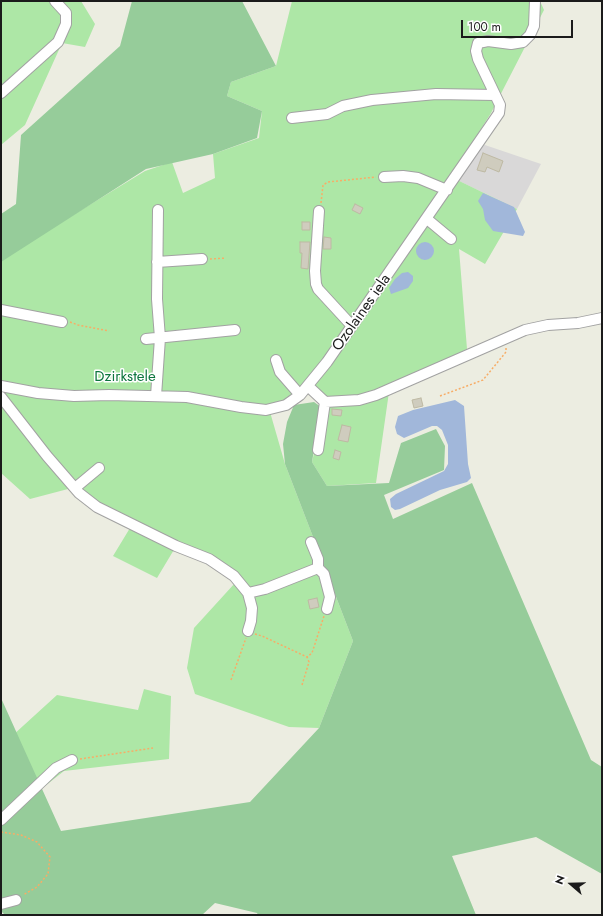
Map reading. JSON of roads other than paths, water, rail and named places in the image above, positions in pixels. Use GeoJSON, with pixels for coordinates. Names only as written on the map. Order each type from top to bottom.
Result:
{"type":"FeatureCollection","features":[{"type":"Feature","properties":{"kind":"street"},"geometry":{"type":"LineString","coordinates":[[1,93],[58,42],[66,24],[66,13],[55,1]]}},
{"type":"Feature","properties":{"kind":"street","name":"Ozolaines iela"},"geometry":{"type":"LineString","coordinates":[[1,386],[38,393],[60,395],[187,397],[266,410],[286,405],[300,395],[308,387],[352,326],[499,113],[500,105],[478,59],[476,51],[478,43],[488,41],[511,44],[523,42],[530,35],[534,26],[535,1]]}},
{"type":"Feature","properties":{"kind":"street"},"geometry":{"type":"LineString","coordinates":[[292,118],[327,114],[343,106],[372,100],[436,94],[495,95]]}},
{"type":"Feature","properties":{"kind":"street"},"geometry":{"type":"LineString","coordinates":[[384,177],[403,176],[418,178],[447,190]]}},
{"type":"Feature","properties":{"kind":"street"},"geometry":{"type":"LineString","coordinates":[[156,396],[160,338],[157,299],[158,210]]}},
{"type":"Feature","properties":{"kind":"street"},"geometry":{"type":"LineString","coordinates":[[320,211],[315,271],[316,284],[318,289],[352,326]]}},
{"type":"Feature","properties":{"kind":"street"},"geometry":{"type":"LineString","coordinates":[[427,219],[451,239]]}},
{"type":"Feature","properties":{"kind":"street"},"geometry":{"type":"LineString","coordinates":[[157,262],[202,259]]}},
{"type":"Feature","properties":{"kind":"street"},"geometry":{"type":"LineString","coordinates":[[1,310],[62,322]]}},
{"type":"Feature","properties":{"kind":"street"},"geometry":{"type":"LineString","coordinates":[[308,387],[324,402],[359,400],[376,395],[525,330],[548,325],[578,323],[602,318]]}},
{"type":"Feature","properties":{"kind":"street"},"geometry":{"type":"LineString","coordinates":[[146,339],[235,330]]}},
{"type":"Feature","properties":{"kind":"street"},"geometry":{"type":"LineString","coordinates":[[276,360],[280,372],[300,395]]}},
{"type":"Feature","properties":{"kind":"street"},"geometry":{"type":"LineString","coordinates":[[1,397],[47,456],[75,488],[97,507],[176,546],[209,558],[234,576],[248,593],[252,608],[251,621],[248,631]]}},
{"type":"Feature","properties":{"kind":"street"},"geometry":{"type":"LineString","coordinates":[[318,450],[324,402]]}},
{"type":"Feature","properties":{"kind":"street"},"geometry":{"type":"LineString","coordinates":[[75,488],[99,468]]}},
{"type":"Feature","properties":{"kind":"street"},"geometry":{"type":"LineString","coordinates":[[311,542],[318,559],[318,568],[324,574],[330,597],[327,609]]}},
{"type":"Feature","properties":{"kind":"street"},"geometry":{"type":"LineString","coordinates":[[248,593],[265,589],[318,568]]}},
{"type":"Feature","properties":{"kind":"street"},"geometry":{"type":"LineString","coordinates":[[1,820],[56,768],[72,760]]}},
{"type":"Feature","properties":{"kind":"street"},"geometry":{"type":"LineString","coordinates":[[1,904],[16,900]]}},
{"type":"Feature","properties":{"kind":"water"},"geometry":{"type":"Polygon","coordinates":[[[483,193],[514,207],[525,232],[523,236],[493,231],[485,220],[483,209],[478,201],[483,193]]]}},
{"type":"Feature","properties":{"kind":"water"},"geometry":{"type":"Polygon","coordinates":[[[425,242],[431,245],[434,251],[431,257],[425,260],[419,257],[416,251],[419,245],[425,242]]]}},
{"type":"Feature","properties":{"kind":"water"},"geometry":{"type":"Polygon","coordinates":[[[408,272],[413,276],[413,281],[408,288],[391,294],[389,288],[395,279],[402,273],[408,272]]]}},
{"type":"Feature","properties":{"kind":"water"},"geometry":{"type":"Polygon","coordinates":[[[455,400],[464,406],[468,464],[471,478],[467,482],[440,490],[395,510],[391,507],[390,499],[396,494],[444,471],[448,464],[448,445],[442,430],[437,426],[432,426],[404,438],[397,434],[395,427],[398,416],[413,410],[455,400]]]}},
{"type":"Feature","properties":{"kind":"park label","name":"Dzirkstele"},"geometry":{"type":"Point","coordinates":[125,377]}}]}
